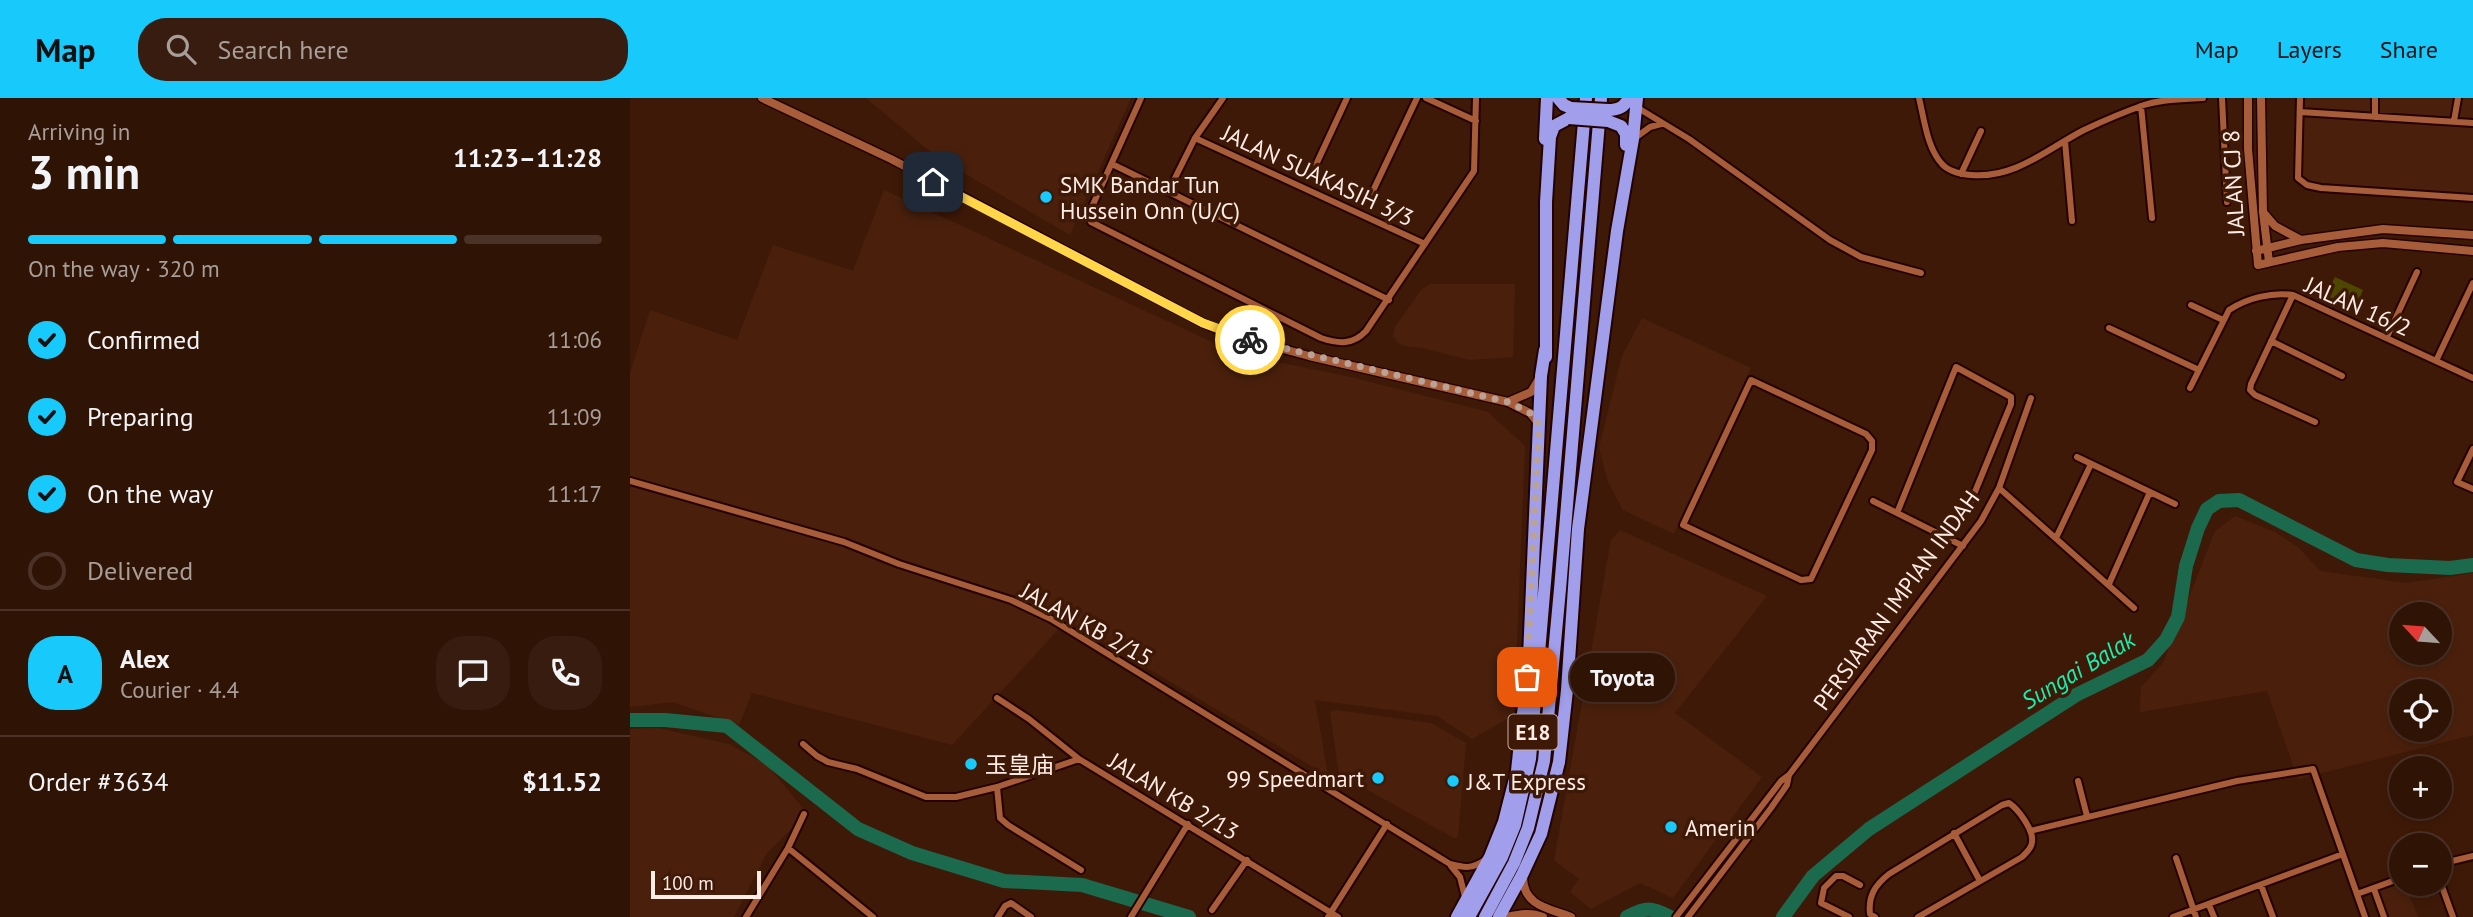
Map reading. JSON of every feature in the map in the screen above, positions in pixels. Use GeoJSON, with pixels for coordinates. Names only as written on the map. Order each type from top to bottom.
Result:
{"type":"FeatureCollection","features":[{"type":"Feature","properties":{"kind":"highway"},"geometry":{"type":"LineString","coordinates":[[1547,98],[1545,350],[1548,375],[1544,514],[1551,535]]}},
{"type":"Feature","properties":{"kind":"highway"},"geometry":{"type":"LineString","coordinates":[[1558,98],[1570,113]]}},
{"type":"Feature","properties":{"kind":"highway","name":"E18"},"geometry":{"type":"LineString","coordinates":[[1469,917],[1502,857],[1524,793],[1532,746],[1586,98]]}},
{"type":"Feature","properties":{"kind":"highway","name":"E18"},"geometry":{"type":"LineString","coordinates":[[1485,917],[1514,863],[1528,828],[1544,761],[1601,98]]}},
{"type":"Feature","properties":{"kind":"highway"},"geometry":{"type":"LineString","coordinates":[[1499,917],[1541,834],[1559,762],[1580,515],[1633,139],[1634,101],[1608,115],[1570,113],[1554,126],[1550,137],[1546,202]]}},
{"type":"Feature","properties":{"kind":"highway"},"geometry":{"type":"LineString","coordinates":[[1608,115],[1626,134],[1624,195]]}},
{"type":"Feature","properties":{"kind":"highway"},"geometry":{"type":"LineString","coordinates":[[1457,917],[1490,857],[1513,792],[1524,717],[1532,599],[1541,376],[1545,350]]}},
{"type":"Feature","properties":{"kind":"street"},"geometry":{"type":"LineString","coordinates":[[762,98],[891,159],[1216,329],[1309,356],[1508,402],[1530,413],[1539,424]]}},
{"type":"Feature","properties":{"kind":"street"},"geometry":{"type":"LineString","coordinates":[[1141,98],[1088,216],[1091,222],[1321,338],[1342,342],[1352,342],[1360,338],[1389,300],[1474,171],[1476,98]]}},
{"type":"Feature","properties":{"kind":"street"},"geometry":{"type":"LineString","coordinates":[[1168,192],[1195,138],[1223,98]]}},
{"type":"Feature","properties":{"kind":"street"},"geometry":{"type":"LineString","coordinates":[[1314,169],[1347,98]]}},
{"type":"Feature","properties":{"kind":"street"},"geometry":{"type":"LineString","coordinates":[[1371,195],[1416,98]]}},
{"type":"Feature","properties":{"kind":"street"},"geometry":{"type":"LineString","coordinates":[[1426,98],[1476,121]]}},
{"type":"Feature","properties":{"kind":"street"},"geometry":{"type":"LineString","coordinates":[[1919,98],[1932,148],[1940,162],[1948,169],[1961,174],[1979,176],[2007,172],[2031,162],[2065,141],[2141,106],[2203,98]]}},
{"type":"Feature","properties":{"kind":"street"},"geometry":{"type":"LineString","coordinates":[[2222,98],[2227,202]]}},
{"type":"Feature","properties":{"kind":"street","name":"JALAN CJ 8"},"geometry":{"type":"LineString","coordinates":[[2248,98],[2248,149],[2258,265],[2269,262],[2263,212],[2261,98]]}},
{"type":"Feature","properties":{"kind":"street"},"geometry":{"type":"LineString","coordinates":[[2300,98],[2298,178],[2307,185],[2473,198]]}},
{"type":"Feature","properties":{"kind":"street"},"geometry":{"type":"LineString","coordinates":[[2375,98],[2375,117]]}},
{"type":"Feature","properties":{"kind":"street"},"geometry":{"type":"LineString","coordinates":[[2454,121],[2458,98]]}},
{"type":"Feature","properties":{"kind":"street"},"geometry":{"type":"LineString","coordinates":[[1634,101],[1661,124],[1689,139],[1837,244],[1861,257],[1921,273]]}},
{"type":"Feature","properties":{"kind":"street"},"geometry":{"type":"LineString","coordinates":[[2141,106],[2152,218]]}},
{"type":"Feature","properties":{"kind":"street"},"geometry":{"type":"LineString","coordinates":[[2300,113],[2473,123]]}},
{"type":"Feature","properties":{"kind":"street"},"geometry":{"type":"LineString","coordinates":[[1633,139],[1661,124]]}},
{"type":"Feature","properties":{"kind":"street"},"geometry":{"type":"LineString","coordinates":[[1961,174],[1981,131]]}},
{"type":"Feature","properties":{"kind":"street","name":"JALAN SUAKASIH 3/3"},"geometry":{"type":"LineString","coordinates":[[1195,138],[1425,244]]}},
{"type":"Feature","properties":{"kind":"street"},"geometry":{"type":"LineString","coordinates":[[2065,141],[2072,221]]}},
{"type":"Feature","properties":{"kind":"street"},"geometry":{"type":"LineString","coordinates":[[1112,164],[1389,300]]}},
{"type":"Feature","properties":{"kind":"street"},"geometry":{"type":"LineString","coordinates":[[2263,212],[2275,226],[2301,240]]}},
{"type":"Feature","properties":{"kind":"street"},"geometry":{"type":"LineString","coordinates":[[2256,251],[2301,240],[2383,229],[2473,235]]}},
{"type":"Feature","properties":{"kind":"street"},"geometry":{"type":"LineString","coordinates":[[2269,262],[2338,247],[2383,243],[2473,251]]}},
{"type":"Feature","properties":{"kind":"street"},"geometry":{"type":"LineString","coordinates":[[2387,337],[2417,271]]}},
{"type":"Feature","properties":{"kind":"street"},"geometry":{"type":"LineString","coordinates":[[2436,361],[2473,283]]}},
{"type":"Feature","properties":{"kind":"street","name":"JALAN 16/2"},"geometry":{"type":"LineString","coordinates":[[2190,388],[2229,310],[2239,303],[2278,293],[2293,295],[2473,378]]}},
{"type":"Feature","properties":{"kind":"street"},"geometry":{"type":"LineString","coordinates":[[2293,295],[2250,390],[2255,395],[2315,422]]}},
{"type":"Feature","properties":{"kind":"street"},"geometry":{"type":"LineString","coordinates":[[2191,305],[2222,320]]}},
{"type":"Feature","properties":{"kind":"street"},"geometry":{"type":"LineString","coordinates":[[2109,328],[2199,370]]}},
{"type":"Feature","properties":{"kind":"street"},"geometry":{"type":"LineString","coordinates":[[2271,341],[2342,376]]}},
{"type":"Feature","properties":{"kind":"street"},"geometry":{"type":"LineString","coordinates":[[1897,513],[1956,367],[2011,397],[2011,404],[1970,504]]}},
{"type":"Feature","properties":{"kind":"street"},"geometry":{"type":"LineString","coordinates":[[1508,402],[1531,392],[1541,376]]}},
{"type":"Feature","properties":{"kind":"street"},"geometry":{"type":"LineString","coordinates":[[1751,380],[1866,433],[1872,441],[1872,450],[1811,579],[1801,580],[1682,525],[1706,467],[1720,445],[1751,380]]}},
{"type":"Feature","properties":{"kind":"street","name":"PERSIARAN IMPIAN INDAH"},"geometry":{"type":"LineString","coordinates":[[1676,917],[1781,781],[1789,775],[1981,521],[1999,488],[2031,398]]}},
{"type":"Feature","properties":{"kind":"street"},"geometry":{"type":"LineString","coordinates":[[1711,441],[1720,445]]}},
{"type":"Feature","properties":{"kind":"street"},"geometry":{"type":"LineString","coordinates":[[2473,449],[2457,482],[2473,489]]}},
{"type":"Feature","properties":{"kind":"street"},"geometry":{"type":"LineString","coordinates":[[2077,457],[2175,504]]}},
{"type":"Feature","properties":{"kind":"street"},"geometry":{"type":"LineString","coordinates":[[2056,538],[2091,464]]}},
{"type":"Feature","properties":{"kind":"street","name":"JALAN KB 2/15"},"geometry":{"type":"LineString","coordinates":[[630,481],[844,542],[894,562],[1011,600],[1062,626],[1450,864]]}},
{"type":"Feature","properties":{"kind":"street"},"geometry":{"type":"LineString","coordinates":[[1999,488],[2134,608]]}},
{"type":"Feature","properties":{"kind":"street"},"geometry":{"type":"LineString","coordinates":[[2109,584],[2150,492]]}},
{"type":"Feature","properties":{"kind":"street"},"geometry":{"type":"LineString","coordinates":[[1873,501],[1963,545]]}},
{"type":"Feature","properties":{"kind":"street","name":"JALAN KB 2/13"},"geometry":{"type":"LineString","coordinates":[[997,698],[1029,719],[1079,759],[1247,860],[1332,916]]}},
{"type":"Feature","properties":{"kind":"street"},"geometry":{"type":"LineString","coordinates":[[803,744],[828,762],[849,766],[926,797],[956,797],[997,787],[1079,759]]}},
{"type":"Feature","properties":{"kind":"street"},"geometry":{"type":"LineString","coordinates":[[2030,831],[2237,781],[2313,769],[2365,917]]}},
{"type":"Feature","properties":{"kind":"street","name":"PERSIARAN IMPIAN INDAH"},"geometry":{"type":"LineString","coordinates":[[1688,917],[1771,808],[1787,785],[1789,775]]}},
{"type":"Feature","properties":{"kind":"street"},"geometry":{"type":"LineString","coordinates":[[2078,781],[2087,816]]}},
{"type":"Feature","properties":{"kind":"street"},"geometry":{"type":"LineString","coordinates":[[997,787],[1000,818],[1081,870]]}},
{"type":"Feature","properties":{"kind":"street"},"geometry":{"type":"LineString","coordinates":[[1869,916],[1869,903],[1879,882],[1955,833],[2009,803],[2015,807],[2030,831],[2033,842],[2029,851],[1918,917]]}},
{"type":"Feature","properties":{"kind":"street"},"geometry":{"type":"LineString","coordinates":[[746,917],[788,848],[804,814]]}},
{"type":"Feature","properties":{"kind":"street"},"geometry":{"type":"LineString","coordinates":[[1133,914],[1188,824]]}},
{"type":"Feature","properties":{"kind":"street"},"geometry":{"type":"LineString","coordinates":[[1332,916],[1387,824]]}},
{"type":"Feature","properties":{"kind":"street"},"geometry":{"type":"LineString","coordinates":[[1955,833],[1980,881]]}},
{"type":"Feature","properties":{"kind":"street"},"geometry":{"type":"LineString","coordinates":[[788,848],[873,917]]}},
{"type":"Feature","properties":{"kind":"street"},"geometry":{"type":"LineString","coordinates":[[2173,917],[2195,913],[2209,905],[2343,854]]}},
{"type":"Feature","properties":{"kind":"street"},"geometry":{"type":"LineString","coordinates":[[2452,861],[2473,856]]}},
{"type":"Feature","properties":{"kind":"street"},"geometry":{"type":"LineString","coordinates":[[1450,864],[1466,869],[1477,866],[1490,857]]}},
{"type":"Feature","properties":{"kind":"street"},"geometry":{"type":"LineString","coordinates":[[2176,858],[2195,913]]}},
{"type":"Feature","properties":{"kind":"street"},"geometry":{"type":"LineString","coordinates":[[1212,910],[1247,860]]}},
{"type":"Feature","properties":{"kind":"street"},"geometry":{"type":"LineString","coordinates":[[1450,864],[1460,877],[1466,903]]}},
{"type":"Feature","properties":{"kind":"street"},"geometry":{"type":"LineString","coordinates":[[1522,875],[1523,890],[1527,898],[1571,917]]}},
{"type":"Feature","properties":{"kind":"street"},"geometry":{"type":"LineString","coordinates":[[1849,917],[1821,903],[1824,888],[1836,876],[1843,876],[1860,885]]}},
{"type":"Feature","properties":{"kind":"street"},"geometry":{"type":"LineString","coordinates":[[2357,894],[2389,883]]}},
{"type":"Feature","properties":{"kind":"street"},"geometry":{"type":"LineString","coordinates":[[2261,885],[2273,917]]}},
{"type":"Feature","properties":{"kind":"street"},"geometry":{"type":"LineString","coordinates":[[2374,889],[2384,917]]}},
{"type":"Feature","properties":{"kind":"street"},"geometry":{"type":"LineString","coordinates":[[2445,896],[2453,917]]}},
{"type":"Feature","properties":{"kind":"street"},"geometry":{"type":"LineString","coordinates":[[998,917],[1010,903],[1031,917]]}},
{"type":"Feature","properties":{"kind":"street"},"geometry":{"type":"LineString","coordinates":[[2209,905],[2214,917]]}},
{"type":"Feature","properties":{"kind":"street"},"geometry":{"type":"LineString","coordinates":[[1507,917],[1536,914],[1543,917]]}},
{"type":"Feature","properties":{"kind":"shaded area","name":"SMK Bandar Tun Hussein Onn (U/C)"},"geometry":{"type":"Polygon","coordinates":[[[866,98],[1131,98],[1070,235],[938,158],[866,98]]]}},
{"type":"Feature","properties":{"kind":"shaded area"},"geometry":{"type":"Polygon","coordinates":[[[2303,98],[2473,98],[2473,195],[2309,182],[2301,177],[2303,98]]]}},
{"type":"Feature","properties":{"kind":"shaded area"},"geometry":{"type":"Polygon","coordinates":[[[884,190],[1238,354],[1351,377],[1488,412],[1525,446],[1514,715],[1472,739],[1437,716],[1315,700],[1328,776],[1067,620],[952,745],[752,693],[739,725],[673,702],[630,707],[630,373],[650,310],[737,340],[773,245],[853,271],[884,190]]]}},
{"type":"Feature","properties":{"kind":"shaded area"},"geometry":{"type":"Polygon","coordinates":[[[2335,277],[2363,290],[2355,309],[2326,296],[2335,277]]]}},
{"type":"Feature","properties":{"kind":"shaded area"},"geometry":{"type":"Polygon","coordinates":[[[1430,284],[1515,284],[1513,357],[1469,360],[1404,346],[1397,342],[1393,336],[1395,327],[1421,290],[1430,284]]]}},
{"type":"Feature","properties":{"kind":"shaded area"},"geometry":{"type":"Polygon","coordinates":[[[1642,318],[1751,368],[1674,534],[1623,510],[1608,482],[1599,448],[1622,356],[1642,318]]]}},
{"type":"Feature","properties":{"kind":"shaded area"},"geometry":{"type":"Polygon","coordinates":[[[2235,516],[2275,532],[2298,547],[2320,571],[2406,583],[2473,573],[2473,735],[2452,740],[2452,679],[2389,679],[2389,742],[2445,742],[2298,779],[2267,691],[2140,712],[2141,687],[2163,663],[2215,531],[2235,516]]]}},
{"type":"Feature","properties":{"kind":"shaded area"},"geometry":{"type":"Polygon","coordinates":[[[1620,530],[1767,596],[1675,713],[1762,777],[1673,898],[1640,883],[1591,909],[1570,892],[1579,879],[1554,860],[1611,540],[1620,530]]]}},
{"type":"Feature","properties":{"kind":"shaded area"},"geometry":{"type":"Polygon","coordinates":[[[1335,710],[1431,723],[1466,743],[1458,837],[1454,838],[1339,774],[1330,712],[1335,710]]]}},
{"type":"Feature","properties":{"kind":"shaded area"},"geometry":{"type":"Polygon","coordinates":[[[658,728],[729,744],[767,765],[807,813],[767,853],[734,917],[630,917],[630,729],[658,728]]]}},
{"type":"Feature","properties":{"kind":"shaded area"},"geometry":{"type":"Polygon","coordinates":[[[2389,886],[2389,896],[2410,896],[2418,917],[2387,917],[2377,891],[2389,886]]]}},
{"type":"Feature","properties":{"kind":"waterway","name":"Sungai Balak"},"geometry":{"type":"LineString","coordinates":[[1783,917],[1813,876],[1869,829],[2076,695],[2148,660],[2166,640],[2178,617],[2186,566],[2198,528],[2207,509],[2219,501],[2239,500],[2356,560],[2388,565],[2450,568],[2473,565]]}},
{"type":"Feature","properties":{"kind":"waterway"},"geometry":{"type":"LineString","coordinates":[[630,720],[665,720],[727,726],[858,829],[912,853],[1004,881],[1082,885],[1189,917]]}},
{"type":"Feature","properties":{"kind":"waterway","name":"Sungai Balak"},"geometry":{"type":"LineString","coordinates":[[1627,917],[1648,910],[1670,917]]}},
{"type":"Feature","properties":{"kind":"way so far"},"geometry":{"type":"LineString","coordinates":[[1250,340],[1508,402],[1530,413],[1539,424],[1527,677]]}},
{"type":"Feature","properties":{"kind":"place","name":"SMK Bandar Tun Hussein Onn (U/C)"},"geometry":{"type":"Point","coordinates":[1046,197]}},
{"type":"Feature","properties":{"kind":"place","name":"Toyota"},"geometry":{"type":"Point","coordinates":[1527,677]}},
{"type":"Feature","properties":{"kind":"place","name":"玉皇庙"},"geometry":{"type":"Point","coordinates":[971,764]}},
{"type":"Feature","properties":{"kind":"place","name":"99 Speedmart"},"geometry":{"type":"Point","coordinates":[1378,778]}},
{"type":"Feature","properties":{"kind":"place","name":"J&T Express"},"geometry":{"type":"Point","coordinates":[1453,781]}},
{"type":"Feature","properties":{"kind":"place","name":"Amerin"},"geometry":{"type":"Point","coordinates":[1671,827]}},
{"type":"Feature","properties":{"kind":"route"},"geometry":{"type":"LineString","coordinates":[[933,182],[1203,323],[1250,340]]}}]}
